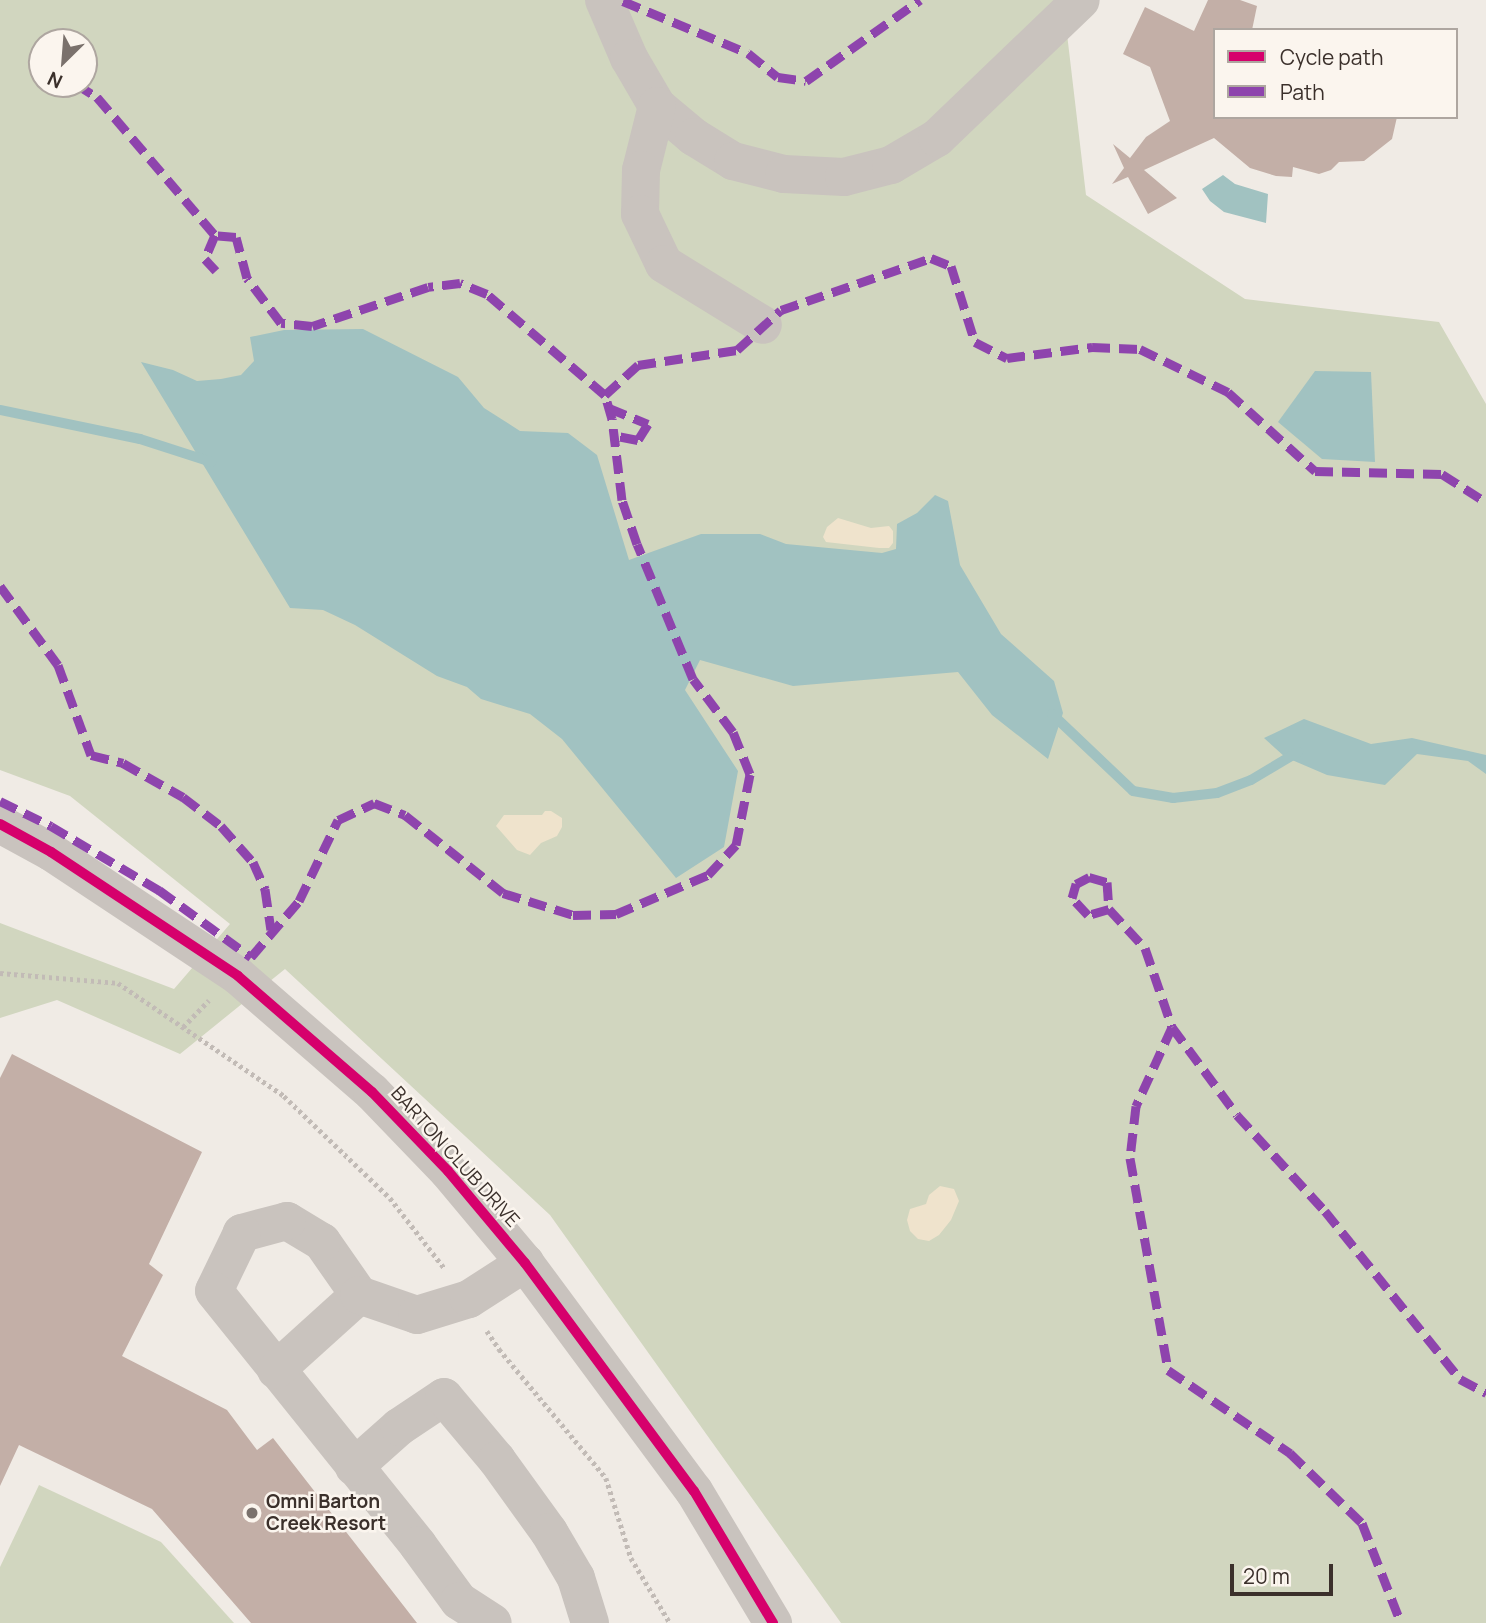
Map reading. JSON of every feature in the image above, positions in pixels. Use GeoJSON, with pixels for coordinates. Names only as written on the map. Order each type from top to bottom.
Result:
{"type":"FeatureCollection","features":[{"type":"Feature","properties":{"kind":"street"},"geometry":{"type":"LineString","coordinates":[[604,0],[629,58],[657,106],[694,137],[733,161],[784,174],[844,177],[891,164],[937,138],[1081,0]]}},
{"type":"Feature","properties":{"kind":"street"},"geometry":{"type":"LineString","coordinates":[[657,106],[641,170],[639,215],[664,264],[763,326]]}},
{"type":"Feature","properties":{"kind":"street","name":"BARTON CLUB DRIVE"},"geometry":{"type":"LineString","coordinates":[[0,824],[51,852],[238,976],[372,1092],[449,1171],[525,1263],[694,1490],[774,1623]]}},
{"type":"Feature","properties":{"kind":"street"},"geometry":{"type":"LineString","coordinates":[[493,1623],[459,1601],[418,1545],[214,1291],[242,1233],[287,1221],[322,1242],[359,1295],[416,1315],[468,1299],[525,1263]]}},
{"type":"Feature","properties":{"kind":"street"},"geometry":{"type":"LineString","coordinates":[[276,1370],[359,1295]]}},
{"type":"Feature","properties":{"kind":"street"},"geometry":{"type":"LineString","coordinates":[[354,1467],[399,1427],[444,1397],[497,1460],[549,1532],[576,1578],[590,1623]]}},
{"type":"Feature","properties":{"kind":"path"},"geometry":{"type":"LineString","coordinates":[[0,973],[118,983],[284,1096],[390,1198],[448,1273]]}},
{"type":"Feature","properties":{"kind":"path"},"geometry":{"type":"LineString","coordinates":[[183,1027],[218,991]]}},
{"type":"Feature","properties":{"kind":"path"},"geometry":{"type":"LineString","coordinates":[[480,1319],[499,1349],[606,1478],[631,1558],[670,1623]]}},
{"type":"Feature","properties":{"kind":"green space"},"geometry":{"type":"Polygon","coordinates":[[[0,0],[1063,0],[1086,195],[1245,299],[1439,322],[1486,404],[1486,1623],[841,1623],[550,1215],[285,969],[180,1054],[57,1000],[0,1018],[0,923],[174,989],[230,924],[70,796],[0,770],[0,0]]]}},
{"type":"Feature","properties":{"kind":"green space"},"geometry":{"type":"Polygon","coordinates":[[[39,1485],[161,1542],[234,1623],[0,1623],[0,1567],[39,1485]]]}},
{"type":"Feature","properties":{"kind":"sand"},"geometry":{"type":"Polygon","coordinates":[[[838,518],[871,528],[889,526],[893,531],[893,543],[889,548],[879,548],[826,542],[823,537],[827,527],[838,518]]]}},
{"type":"Feature","properties":{"kind":"sand"},"geometry":{"type":"Polygon","coordinates":[[[545,811],[551,811],[562,818],[562,827],[557,836],[541,843],[530,855],[517,850],[496,826],[504,815],[542,815],[545,811]]]}},
{"type":"Feature","properties":{"kind":"sand"},"geometry":{"type":"Polygon","coordinates":[[[940,1186],[954,1189],[959,1201],[951,1220],[939,1235],[929,1241],[918,1239],[910,1231],[907,1220],[910,1209],[926,1204],[929,1195],[940,1186]]]}},
{"type":"Feature","properties":{"kind":"water"},"geometry":{"type":"Polygon","coordinates":[[[1223,175],[1235,184],[1268,194],[1266,223],[1224,212],[1210,201],[1202,189],[1223,175]]]}},
{"type":"Feature","properties":{"kind":"water"},"geometry":{"type":"Polygon","coordinates":[[[363,329],[458,377],[484,408],[520,431],[568,433],[597,455],[629,560],[701,534],[760,534],[786,544],[882,553],[896,549],[897,524],[917,513],[935,495],[948,501],[960,565],[1001,634],[1054,681],[1063,713],[1048,759],[992,715],[958,672],[793,686],[700,660],[685,690],[738,771],[724,847],[676,878],[562,739],[530,714],[481,699],[467,687],[437,676],[355,625],[323,610],[290,608],[141,362],[173,370],[197,381],[221,379],[241,375],[254,361],[250,337],[284,330],[363,329]]]}},
{"type":"Feature","properties":{"kind":"water"},"geometry":{"type":"Polygon","coordinates":[[[1315,371],[1371,372],[1375,462],[1322,459],[1278,422],[1315,371]]]}},
{"type":"Feature","properties":{"kind":"water"},"geometry":{"type":"Polygon","coordinates":[[[1304,719],[1371,744],[1412,738],[1486,755],[1486,774],[1468,761],[1417,754],[1385,785],[1327,775],[1285,757],[1264,738],[1304,719]]]}},
{"type":"Feature","properties":{"kind":"building"},"geometry":{"type":"Polygon","coordinates":[[[1208,0],[1240,0],[1257,6],[1252,28],[1213,28],[1213,119],[1397,119],[1392,139],[1364,161],[1339,162],[1331,170],[1319,174],[1293,167],[1292,177],[1276,176],[1250,168],[1214,138],[1144,170],[1177,198],[1148,214],[1128,177],[1112,184],[1124,168],[1113,144],[1130,158],[1146,137],[1170,121],[1150,67],[1123,54],[1145,7],[1194,31],[1208,0]]]}},
{"type":"Feature","properties":{"kind":"building"},"geometry":{"type":"Polygon","coordinates":[[[12,1054],[202,1152],[149,1264],[163,1275],[122,1356],[227,1410],[257,1450],[273,1438],[417,1623],[251,1623],[152,1509],[19,1445],[0,1486],[0,1078],[12,1054]]]}},
{"type":"Feature","properties":{"kind":"waterway"},"geometry":{"type":"LineString","coordinates":[[0,410],[140,439],[211,462]]}},
{"type":"Feature","properties":{"kind":"waterway"},"geometry":{"type":"LineString","coordinates":[[1052,714],[1133,791],[1173,798],[1217,793],[1251,780],[1298,752]]}},
{"type":"Feature","properties":{"kind":"marked path"},"geometry":{"type":"LineString","coordinates":[[623,1],[748,53],[778,77],[806,81],[920,0]]}},
{"type":"Feature","properties":{"kind":"marked path"},"geometry":{"type":"LineString","coordinates":[[98,98],[215,235]]}},
{"type":"Feature","properties":{"kind":"marked path"},"geometry":{"type":"LineString","coordinates":[[0,801],[51,826],[159,890],[251,957],[299,901],[338,820],[374,803],[405,815],[503,893],[573,915],[616,914],[708,875],[736,845],[750,774],[733,732],[693,679],[637,544],[622,500],[612,419],[605,395],[487,294],[460,283],[428,287],[312,326],[281,323],[247,278],[236,237],[215,235],[205,259],[216,271]]}},
{"type":"Feature","properties":{"kind":"marked path"},"geometry":{"type":"LineString","coordinates":[[605,395],[638,365],[737,350],[781,310],[931,258],[951,266],[975,342],[1007,358],[1092,347],[1140,349],[1228,392],[1315,471],[1442,474],[1486,502]]}},
{"type":"Feature","properties":{"kind":"marked path"},"geometry":{"type":"LineString","coordinates":[[609,408],[648,424],[638,440],[613,435]]}},
{"type":"Feature","properties":{"kind":"marked path"},"geometry":{"type":"LineString","coordinates":[[0,586],[58,665],[91,755],[123,763],[183,797],[221,826],[253,862],[265,889],[271,930]]}},
{"type":"Feature","properties":{"kind":"marked path"},"geometry":{"type":"LineString","coordinates":[[1109,909],[1088,915],[1072,898],[1076,884],[1089,877],[1107,882],[1109,909],[1145,948],[1172,1027],[1237,1115],[1325,1211],[1460,1379],[1486,1393]]}},
{"type":"Feature","properties":{"kind":"marked path"},"geometry":{"type":"LineString","coordinates":[[1172,1027],[1136,1106],[1130,1158],[1168,1370],[1290,1453],[1362,1523],[1401,1623]]}},
{"type":"Feature","properties":{"kind":"cycle path"},"geometry":{"type":"LineString","coordinates":[[0,824],[51,852],[238,976],[372,1092],[448,1171],[525,1263],[694,1491],[773,1623]]}},
{"type":"Feature","properties":{"kind":"place","name":"Omni Barton Creek Resort"},"geometry":{"type":"Point","coordinates":[252,1513]}}]}
